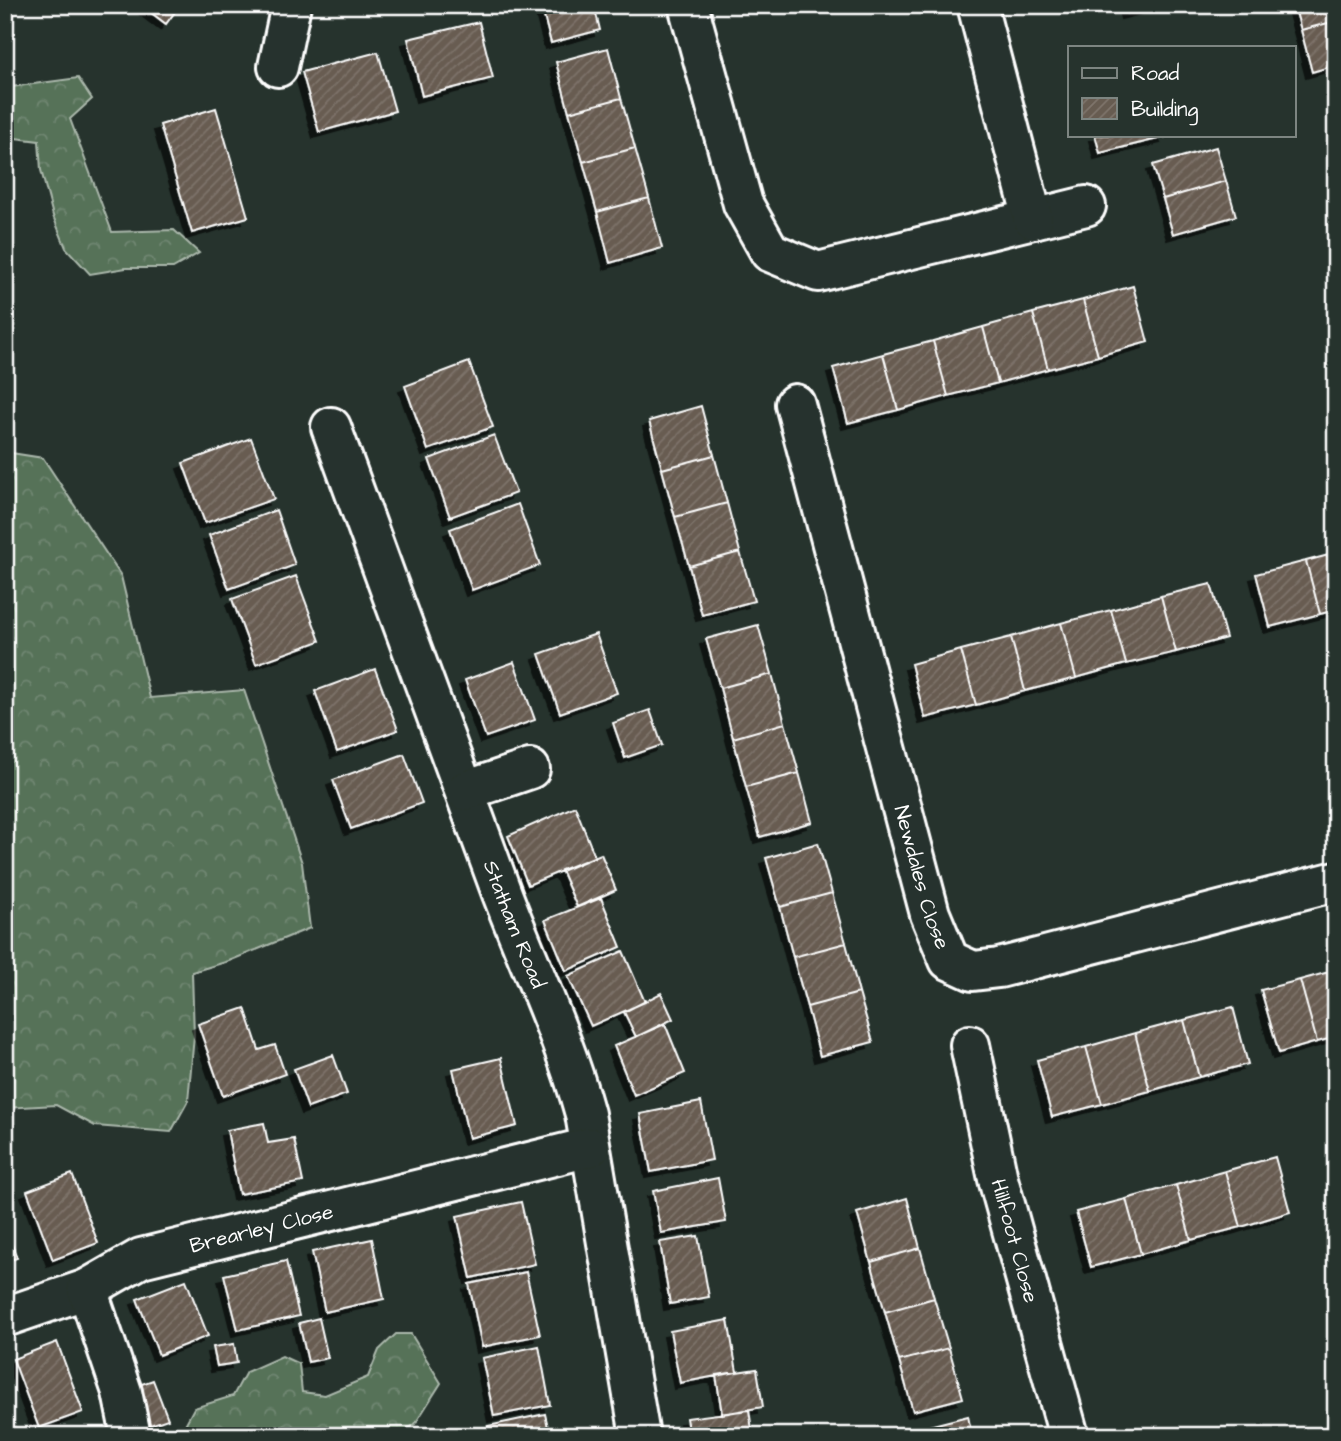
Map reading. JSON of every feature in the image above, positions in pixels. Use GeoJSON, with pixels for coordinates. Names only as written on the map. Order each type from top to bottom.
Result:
{"type":"FeatureCollection","features":[{"type":"Feature","properties":{"kind":"street"},"geometry":{"type":"LineString","coordinates":[[278,67],[291,5]]}},
{"type":"Feature","properties":{"kind":"street"},"geometry":{"type":"LineString","coordinates":[[688,5],[743,204],[770,252],[818,272],[1086,206]]}},
{"type":"Feature","properties":{"kind":"street"},"geometry":{"type":"LineString","coordinates":[[976,5],[1033,219]]}},
{"type":"Feature","properties":{"kind":"street","name":"Newdales Close"},"geometry":{"type":"LineString","coordinates":[[796,404],[929,914],[949,960],[973,971],[999,968],[1336,881]]}},
{"type":"Feature","properties":{"kind":"street","name":"Statham Road"},"geometry":{"type":"LineString","coordinates":[[331,427],[516,931],[561,1038],[577,1085],[585,1114],[640,1436]]}},
{"type":"Feature","properties":{"kind":"street"},"geometry":{"type":"LineString","coordinates":[[465,792],[530,769]]}},
{"type":"Feature","properties":{"kind":"street","name":"Hillfoot Close"},"geometry":{"type":"LineString","coordinates":[[970,1045],[998,1179],[1069,1436]]}},
{"type":"Feature","properties":{"kind":"street","name":"Brearley Close"},"geometry":{"type":"LineString","coordinates":[[5,1317],[88,1289],[141,1258],[590,1147]]}},
{"type":"Feature","properties":{"kind":"street"},"geometry":{"type":"LineString","coordinates":[[88,1289],[122,1392],[131,1436]]}},
{"type":"Feature","properties":{"kind":"green space"},"geometry":{"type":"Polygon","coordinates":[[[78,78],[92,99],[70,119],[112,232],[174,230],[199,253],[173,268],[126,268],[90,274],[66,248],[53,216],[41,170],[39,141],[15,138],[5,143],[5,90],[78,78]]]}},
{"type":"Feature","properties":{"kind":"green space"},"geometry":{"type":"Polygon","coordinates":[[[5,452],[43,458],[121,576],[150,698],[244,690],[302,863],[310,928],[229,961],[192,972],[194,1036],[188,1101],[171,1132],[95,1126],[56,1105],[5,1108],[5,452]]]}},
{"type":"Feature","properties":{"kind":"green space"},"geometry":{"type":"Polygon","coordinates":[[[396,1334],[411,1334],[441,1383],[415,1424],[398,1436],[179,1436],[194,1408],[233,1396],[246,1372],[282,1356],[299,1364],[302,1392],[325,1395],[368,1377],[379,1350],[396,1334]]]}},
{"type":"Feature","properties":{"kind":"building"},"geometry":{"type":"Polygon","coordinates":[[[141,5],[180,5],[166,24],[141,5]]]}},
{"type":"Feature","properties":{"kind":"building"},"geometry":{"type":"Polygon","coordinates":[[[541,5],[594,5],[600,30],[551,43],[541,5]]]}},
{"type":"Feature","properties":{"kind":"building"},"geometry":{"type":"Polygon","coordinates":[[[1125,5],[1159,5],[1127,13],[1125,5]]]}},
{"type":"Feature","properties":{"kind":"building"},"geometry":{"type":"Polygon","coordinates":[[[1294,5],[1336,5],[1336,21],[1301,30],[1294,5]]]}},
{"type":"Feature","properties":{"kind":"building"},"geometry":{"type":"Polygon","coordinates":[[[1336,21],[1336,65],[1312,72],[1301,30],[1336,21]]]}},
{"type":"Feature","properties":{"kind":"building"},"geometry":{"type":"Polygon","coordinates":[[[479,22],[493,78],[422,96],[408,39],[479,22]]]}},
{"type":"Feature","properties":{"kind":"building"},"geometry":{"type":"Polygon","coordinates":[[[608,48],[621,98],[569,112],[556,62],[608,48]]]}},
{"type":"Feature","properties":{"kind":"building"},"geometry":{"type":"Polygon","coordinates":[[[378,52],[395,111],[319,132],[302,72],[378,52]]]}},
{"type":"Feature","properties":{"kind":"building"},"geometry":{"type":"Polygon","coordinates":[[[621,98],[635,148],[583,162],[569,112],[621,98]]]}},
{"type":"Feature","properties":{"kind":"building"},"geometry":{"type":"Polygon","coordinates":[[[216,108],[248,217],[192,233],[160,125],[216,108]]]}},
{"type":"Feature","properties":{"kind":"building"},"geometry":{"type":"Polygon","coordinates":[[[1095,136],[1166,137],[1100,153],[1095,136]]]}},
{"type":"Feature","properties":{"kind":"building"},"geometry":{"type":"Polygon","coordinates":[[[1216,147],[1226,181],[1163,199],[1153,165],[1216,147]]]}},
{"type":"Feature","properties":{"kind":"building"},"geometry":{"type":"Polygon","coordinates":[[[635,148],[649,198],[597,212],[583,162],[635,148]]]}},
{"type":"Feature","properties":{"kind":"building"},"geometry":{"type":"Polygon","coordinates":[[[1226,181],[1236,216],[1173,234],[1163,199],[1226,181]]]}},
{"type":"Feature","properties":{"kind":"building"},"geometry":{"type":"Polygon","coordinates":[[[649,198],[662,248],[610,263],[597,212],[649,198]]]}},
{"type":"Feature","properties":{"kind":"building"},"geometry":{"type":"Polygon","coordinates":[[[1133,286],[1148,342],[1098,356],[1083,300],[1133,286]]]}},
{"type":"Feature","properties":{"kind":"building"},"geometry":{"type":"Polygon","coordinates":[[[1083,300],[1098,356],[1048,369],[1033,313],[1083,300]]]}},
{"type":"Feature","properties":{"kind":"building"},"geometry":{"type":"Polygon","coordinates":[[[1033,313],[1048,369],[998,383],[983,327],[1033,313]]]}},
{"type":"Feature","properties":{"kind":"building"},"geometry":{"type":"Polygon","coordinates":[[[983,327],[998,383],[948,396],[933,341],[983,327]]]}},
{"type":"Feature","properties":{"kind":"building"},"geometry":{"type":"Polygon","coordinates":[[[933,341],[948,396],[898,410],[883,354],[933,341]]]}},
{"type":"Feature","properties":{"kind":"building"},"geometry":{"type":"Polygon","coordinates":[[[883,354],[898,410],[848,423],[833,368],[883,354]]]}},
{"type":"Feature","properties":{"kind":"building"},"geometry":{"type":"Polygon","coordinates":[[[469,362],[493,427],[428,450],[405,386],[469,362]]]}},
{"type":"Feature","properties":{"kind":"building"},"geometry":{"type":"Polygon","coordinates":[[[701,406],[714,455],[662,469],[649,421],[701,406]]]}},
{"type":"Feature","properties":{"kind":"building"},"geometry":{"type":"Polygon","coordinates":[[[494,435],[516,493],[450,517],[429,459],[494,435]]]}},
{"type":"Feature","properties":{"kind":"building"},"geometry":{"type":"Polygon","coordinates":[[[251,438],[274,499],[205,523],[183,463],[251,438]]]}},
{"type":"Feature","properties":{"kind":"building"},"geometry":{"type":"Polygon","coordinates":[[[714,455],[727,503],[675,517],[662,469],[714,455]]]}},
{"type":"Feature","properties":{"kind":"building"},"geometry":{"type":"Polygon","coordinates":[[[727,503],[740,552],[689,566],[675,517],[727,503]]]}},
{"type":"Feature","properties":{"kind":"building"},"geometry":{"type":"Polygon","coordinates":[[[518,504],[540,565],[472,590],[450,529],[518,504]]]}},
{"type":"Feature","properties":{"kind":"building"},"geometry":{"type":"Polygon","coordinates":[[[276,510],[295,565],[229,589],[209,535],[276,510]]]}},
{"type":"Feature","properties":{"kind":"building"},"geometry":{"type":"Polygon","coordinates":[[[740,552],[754,601],[702,615],[689,566],[740,552]]]}},
{"type":"Feature","properties":{"kind":"building"},"geometry":{"type":"Polygon","coordinates":[[[1336,553],[1336,610],[1320,614],[1306,561],[1336,553]]]}},
{"type":"Feature","properties":{"kind":"building"},"geometry":{"type":"Polygon","coordinates":[[[1306,561],[1320,614],[1270,627],[1256,574],[1306,561]]]}},
{"type":"Feature","properties":{"kind":"building"},"geometry":{"type":"Polygon","coordinates":[[[296,576],[320,641],[256,664],[232,599],[296,576]]]}},
{"type":"Feature","properties":{"kind":"building"},"geometry":{"type":"Polygon","coordinates":[[[1211,584],[1226,638],[1176,652],[1161,596],[1211,584]]]}},
{"type":"Feature","properties":{"kind":"building"},"geometry":{"type":"Polygon","coordinates":[[[1161,596],[1176,652],[1126,664],[1111,610],[1161,596]]]}},
{"type":"Feature","properties":{"kind":"building"},"geometry":{"type":"Polygon","coordinates":[[[1111,610],[1126,664],[1076,678],[1061,623],[1111,610]]]}},
{"type":"Feature","properties":{"kind":"building"},"geometry":{"type":"Polygon","coordinates":[[[1061,623],[1076,678],[1025,691],[1011,637],[1061,623]]]}},
{"type":"Feature","properties":{"kind":"building"},"geometry":{"type":"Polygon","coordinates":[[[758,625],[772,674],[720,688],[706,639],[758,625]]]}},
{"type":"Feature","properties":{"kind":"building"},"geometry":{"type":"Polygon","coordinates":[[[596,634],[617,693],[560,713],[539,654],[596,634]]]}},
{"type":"Feature","properties":{"kind":"building"},"geometry":{"type":"Polygon","coordinates":[[[1011,637],[1025,691],[976,705],[961,650],[1011,637]]]}},
{"type":"Feature","properties":{"kind":"building"},"geometry":{"type":"Polygon","coordinates":[[[961,650],[976,705],[925,718],[911,664],[961,650]]]}},
{"type":"Feature","properties":{"kind":"building"},"geometry":{"type":"Polygon","coordinates":[[[514,662],[535,720],[486,737],[465,680],[514,662]]]}},
{"type":"Feature","properties":{"kind":"building"},"geometry":{"type":"Polygon","coordinates":[[[375,669],[398,730],[337,752],[315,691],[375,669]]]}},
{"type":"Feature","properties":{"kind":"building"},"geometry":{"type":"Polygon","coordinates":[[[772,674],[785,723],[733,738],[720,688],[772,674]]]}},
{"type":"Feature","properties":{"kind":"building"},"geometry":{"type":"Polygon","coordinates":[[[650,710],[662,745],[625,758],[613,723],[650,710]]]}},
{"type":"Feature","properties":{"kind":"building"},"geometry":{"type":"Polygon","coordinates":[[[785,723],[799,773],[746,787],[733,738],[785,723]]]}},
{"type":"Feature","properties":{"kind":"building"},"geometry":{"type":"Polygon","coordinates":[[[404,754],[422,803],[351,829],[333,780],[404,754]]]}},
{"type":"Feature","properties":{"kind":"building"},"geometry":{"type":"Polygon","coordinates":[[[799,773],[812,822],[760,837],[746,787],[799,773]]]}},
{"type":"Feature","properties":{"kind":"building"},"geometry":{"type":"Polygon","coordinates":[[[575,806],[595,857],[528,885],[508,836],[575,806]]]}},
{"type":"Feature","properties":{"kind":"building"},"geometry":{"type":"Polygon","coordinates":[[[818,843],[832,893],[780,907],[766,858],[818,843]]]}},
{"type":"Feature","properties":{"kind":"building"},"geometry":{"type":"Polygon","coordinates":[[[601,854],[616,890],[577,907],[561,870],[601,854]]]}},
{"type":"Feature","properties":{"kind":"building"},"geometry":{"type":"Polygon","coordinates":[[[832,893],[846,943],[793,957],[780,907],[832,893]]]}},
{"type":"Feature","properties":{"kind":"building"},"geometry":{"type":"Polygon","coordinates":[[[601,898],[621,947],[566,971],[545,920],[601,898]]]}},
{"type":"Feature","properties":{"kind":"building"},"geometry":{"type":"Polygon","coordinates":[[[846,943],[859,993],[807,1007],[793,957],[846,943]]]}},
{"type":"Feature","properties":{"kind":"building"},"geometry":{"type":"Polygon","coordinates":[[[623,951],[645,1002],[591,1026],[568,976],[623,951]]]}},
{"type":"Feature","properties":{"kind":"building"},"geometry":{"type":"Polygon","coordinates":[[[1336,970],[1336,1037],[1317,1042],[1300,980],[1336,970]]]}},
{"type":"Feature","properties":{"kind":"building"},"geometry":{"type":"Polygon","coordinates":[[[1300,980],[1317,1042],[1279,1053],[1261,990],[1300,980]]]}},
{"type":"Feature","properties":{"kind":"building"},"geometry":{"type":"Polygon","coordinates":[[[661,993],[673,1019],[636,1037],[624,1012],[661,993]]]}},
{"type":"Feature","properties":{"kind":"building"},"geometry":{"type":"Polygon","coordinates":[[[859,993],[873,1042],[820,1056],[807,1007],[859,993]]]}},
{"type":"Feature","properties":{"kind":"building"},"geometry":{"type":"Polygon","coordinates":[[[1233,1007],[1248,1064],[1199,1077],[1184,1020],[1233,1007]]]}},
{"type":"Feature","properties":{"kind":"building"},"geometry":{"type":"Polygon","coordinates":[[[245,1008],[259,1050],[275,1045],[285,1074],[223,1096],[198,1024],[245,1008]]]}},
{"type":"Feature","properties":{"kind":"building"},"geometry":{"type":"Polygon","coordinates":[[[1184,1020],[1199,1077],[1150,1091],[1135,1033],[1184,1020]]]}},
{"type":"Feature","properties":{"kind":"building"},"geometry":{"type":"Polygon","coordinates":[[[665,1024],[685,1073],[634,1095],[614,1046],[665,1024]]]}},
{"type":"Feature","properties":{"kind":"building"},"geometry":{"type":"Polygon","coordinates":[[[1135,1033],[1150,1091],[1102,1104],[1086,1047],[1135,1033]]]}},
{"type":"Feature","properties":{"kind":"building"},"geometry":{"type":"Polygon","coordinates":[[[1086,1047],[1102,1104],[1052,1117],[1037,1060],[1086,1047]]]}},
{"type":"Feature","properties":{"kind":"building"},"geometry":{"type":"Polygon","coordinates":[[[333,1055],[347,1094],[308,1108],[294,1069],[333,1055]]]}},
{"type":"Feature","properties":{"kind":"building"},"geometry":{"type":"Polygon","coordinates":[[[501,1058],[517,1126],[469,1138],[453,1069],[501,1058]]]}},
{"type":"Feature","properties":{"kind":"building"},"geometry":{"type":"Polygon","coordinates":[[[701,1102],[712,1160],[651,1172],[640,1114],[701,1102]]]}},
{"type":"Feature","properties":{"kind":"building"},"geometry":{"type":"Polygon","coordinates":[[[264,1123],[268,1143],[294,1139],[303,1182],[239,1194],[227,1130],[264,1123]]]}},
{"type":"Feature","properties":{"kind":"building"},"geometry":{"type":"Polygon","coordinates":[[[1275,1157],[1290,1212],[1241,1227],[1225,1171],[1275,1157]]]}},
{"type":"Feature","properties":{"kind":"building"},"geometry":{"type":"Polygon","coordinates":[[[1225,1171],[1241,1227],[1191,1240],[1176,1185],[1225,1171]]]}},
{"type":"Feature","properties":{"kind":"building"},"geometry":{"type":"Polygon","coordinates":[[[72,1174],[98,1243],[53,1260],[27,1191],[72,1174]]]}},
{"type":"Feature","properties":{"kind":"building"},"geometry":{"type":"Polygon","coordinates":[[[718,1178],[726,1222],[661,1233],[653,1191],[718,1178]]]}},
{"type":"Feature","properties":{"kind":"building"},"geometry":{"type":"Polygon","coordinates":[[[1176,1185],[1191,1240],[1141,1254],[1126,1199],[1176,1185]]]}},
{"type":"Feature","properties":{"kind":"building"},"geometry":{"type":"Polygon","coordinates":[[[907,1198],[920,1248],[871,1262],[857,1213],[907,1198]]]}},
{"type":"Feature","properties":{"kind":"building"},"geometry":{"type":"Polygon","coordinates":[[[1126,1199],[1141,1254],[1091,1267],[1076,1212],[1126,1199]]]}},
{"type":"Feature","properties":{"kind":"building"},"geometry":{"type":"Polygon","coordinates":[[[521,1202],[535,1264],[471,1278],[457,1216],[521,1202]]]}},
{"type":"Feature","properties":{"kind":"building"},"geometry":{"type":"Polygon","coordinates":[[[5,1226],[17,1258],[5,1262],[5,1226]]]}},
{"type":"Feature","properties":{"kind":"building"},"geometry":{"type":"Polygon","coordinates":[[[698,1236],[709,1297],[670,1304],[660,1242],[698,1236]]]}},
{"type":"Feature","properties":{"kind":"building"},"geometry":{"type":"Polygon","coordinates":[[[372,1239],[384,1299],[325,1312],[312,1252],[372,1239]]]}},
{"type":"Feature","properties":{"kind":"building"},"geometry":{"type":"Polygon","coordinates":[[[920,1248],[934,1298],[885,1312],[871,1262],[920,1248]]]}},
{"type":"Feature","properties":{"kind":"building"},"geometry":{"type":"Polygon","coordinates":[[[286,1261],[299,1316],[238,1330],[224,1275],[286,1261]]]}},
{"type":"Feature","properties":{"kind":"building"},"geometry":{"type":"Polygon","coordinates":[[[526,1272],[540,1335],[482,1347],[469,1284],[526,1272]]]}},
{"type":"Feature","properties":{"kind":"building"},"geometry":{"type":"Polygon","coordinates":[[[186,1280],[208,1336],[159,1355],[137,1299],[186,1280]]]}},
{"type":"Feature","properties":{"kind":"building"},"geometry":{"type":"Polygon","coordinates":[[[934,1298],[949,1348],[899,1361],[885,1312],[934,1298]]]}},
{"type":"Feature","properties":{"kind":"building"},"geometry":{"type":"Polygon","coordinates":[[[319,1318],[328,1358],[308,1362],[299,1323],[319,1318]]]}},
{"type":"Feature","properties":{"kind":"building"},"geometry":{"type":"Polygon","coordinates":[[[728,1320],[737,1372],[680,1383],[670,1331],[728,1320]]]}},
{"type":"Feature","properties":{"kind":"building"},"geometry":{"type":"Polygon","coordinates":[[[57,1342],[83,1412],[39,1428],[13,1359],[57,1342]]]}},
{"type":"Feature","properties":{"kind":"building"},"geometry":{"type":"Polygon","coordinates":[[[234,1344],[237,1363],[217,1366],[213,1347],[234,1344]]]}},
{"type":"Feature","properties":{"kind":"building"},"geometry":{"type":"Polygon","coordinates":[[[539,1346],[550,1405],[494,1416],[482,1358],[539,1346]]]}},
{"type":"Feature","properties":{"kind":"building"},"geometry":{"type":"Polygon","coordinates":[[[949,1348],[963,1398],[913,1411],[899,1361],[949,1348]]]}},
{"type":"Feature","properties":{"kind":"building"},"geometry":{"type":"Polygon","coordinates":[[[757,1369],[763,1407],[722,1414],[716,1375],[757,1369]]]}},
{"type":"Feature","properties":{"kind":"building"},"geometry":{"type":"Polygon","coordinates":[[[153,1380],[168,1419],[147,1426],[133,1387],[153,1380]]]}},
{"type":"Feature","properties":{"kind":"building"},"geometry":{"type":"Polygon","coordinates":[[[749,1410],[753,1436],[689,1436],[686,1418],[749,1410]]]}},
{"type":"Feature","properties":{"kind":"building"},"geometry":{"type":"Polygon","coordinates":[[[545,1414],[550,1436],[490,1436],[488,1426],[545,1414]]]}},
{"type":"Feature","properties":{"kind":"building"},"geometry":{"type":"Polygon","coordinates":[[[968,1416],[972,1436],[918,1436],[917,1429],[968,1416]]]}}]}
